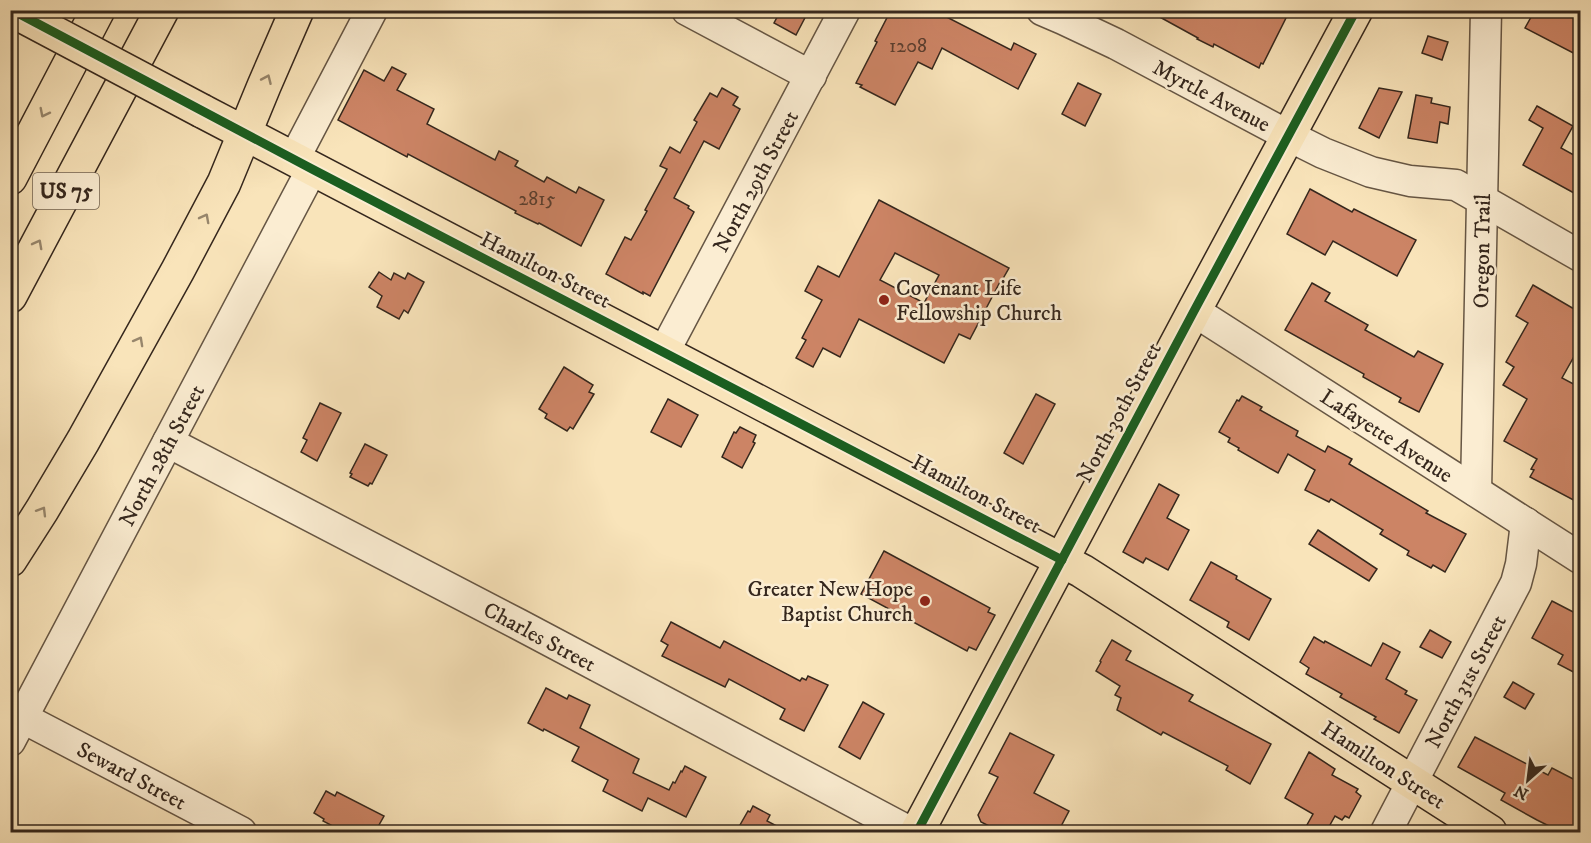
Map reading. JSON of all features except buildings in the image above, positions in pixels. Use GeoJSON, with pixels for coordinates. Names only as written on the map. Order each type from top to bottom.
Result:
{"type":"FeatureCollection","features":[{"type":"Feature","properties":{"kind":"main road","name":"US 75"},"geometry":{"type":"LineString","coordinates":[[10,178],[98,10]]}},
{"type":"Feature","properties":{"kind":"main road","name":"US 75"},"geometry":{"type":"LineString","coordinates":[[10,296],[162,10]]}},
{"type":"Feature","properties":{"kind":"main road"},"geometry":{"type":"LineString","coordinates":[[10,560],[83,441],[224,183],[297,10]]}},
{"type":"Feature","properties":{"kind":"main road","name":"North 30th Street"},"geometry":{"type":"LineString","coordinates":[[917,832],[1356,10]]}},
{"type":"Feature","properties":{"kind":"main road","name":"Hamilton Street"},"geometry":{"type":"LineString","coordinates":[[16,12],[1062,560],[1104,584],[1490,832]]}},
{"type":"Feature","properties":{"kind":"street","name":"North 28th Street"},"geometry":{"type":"LineString","coordinates":[[17,729],[168,442],[303,164],[372,10]]}},
{"type":"Feature","properties":{"kind":"street"},"geometry":{"type":"LineString","coordinates":[[687,10],[811,76]]}},
{"type":"Feature","properties":{"kind":"street","name":"North 29th Street"},"geometry":{"type":"LineString","coordinates":[[664,352],[845,10]]}},
{"type":"Feature","properties":{"kind":"street","name":"Myrtle Avenue"},"geometry":{"type":"LineString","coordinates":[[1041,10],[1116,44],[1323,153],[1371,172],[1410,181],[1456,185],[1581,256]]}},
{"type":"Feature","properties":{"kind":"street","name":"Oregon Trail"},"geometry":{"type":"LineString","coordinates":[[1476,491],[1486,10]]}},
{"type":"Feature","properties":{"kind":"street","name":"Lafayette Avenue"},"geometry":{"type":"LineString","coordinates":[[1194,311],[1581,558]]}},
{"type":"Feature","properties":{"kind":"street","name":"Charles Street"},"geometry":{"type":"LineString","coordinates":[[168,442],[910,832]]}},
{"type":"Feature","properties":{"kind":"street","name":"North 31st Street"},"geometry":{"type":"LineString","coordinates":[[1386,832],[1516,584],[1526,523]]}},
{"type":"Feature","properties":{"kind":"street","name":"Seward Street"},"geometry":{"type":"LineString","coordinates":[[17,729],[241,832]]}},
{"type":"Feature","properties":{"kind":"cycle path"},"geometry":{"type":"LineString","coordinates":[[12,10],[1062,560]]}},
{"type":"Feature","properties":{"kind":"cycle path"},"geometry":{"type":"LineString","coordinates":[[917,832],[1356,10]]}},
{"type":"Feature","properties":{"kind":"place","name":"Covenant Life Fellowship Church"},"geometry":{"type":"Point","coordinates":[884,300]}},
{"type":"Feature","properties":{"kind":"place","name":"Greater New Hope Baptist Church"},"geometry":{"type":"Point","coordinates":[925,601]}}]}
